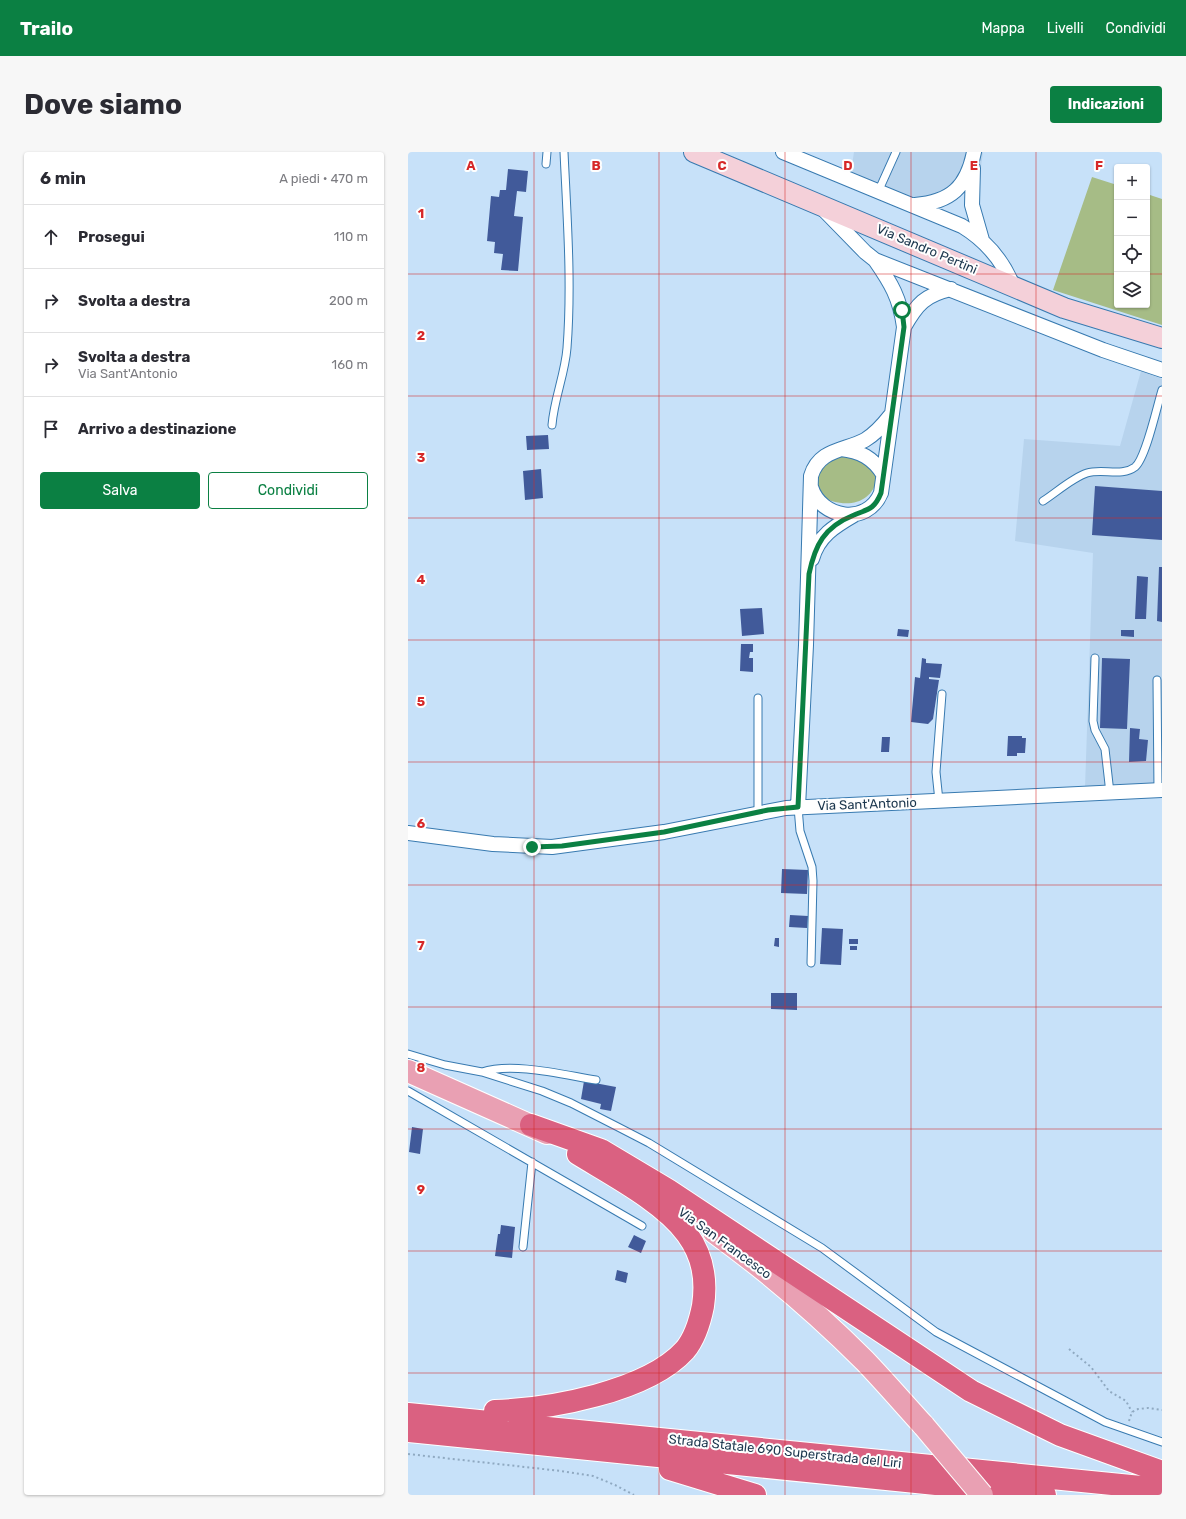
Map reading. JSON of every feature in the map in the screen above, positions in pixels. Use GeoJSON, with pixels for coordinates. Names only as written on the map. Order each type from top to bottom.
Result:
{"type":"FeatureCollection","features":[{"type":"Feature","properties":{"kind":"highway"},"geometry":{"type":"LineString","coordinates":[[408,1413],[533,1409],[591,1396],[630,1384],[660,1369],[684,1351],[695,1333],[703,1305],[705,1278],[699,1253],[687,1233],[671,1216],[651,1201],[531,1125]]}},
{"type":"Feature","properties":{"kind":"highway"},"geometry":{"type":"LineString","coordinates":[[531,1125],[601,1150],[668,1190],[971,1391],[1060,1435],[1162,1472]]}},
{"type":"Feature","properties":{"kind":"highway","name":"Strada Statale 690 Superstrada del Liri"},"geometry":{"type":"LineString","coordinates":[[408,1413],[1162,1489]]}},
{"type":"Feature","properties":{"kind":"highway","name":"Strada Statale 690 Superstrada del Liri"},"geometry":{"type":"LineString","coordinates":[[408,1432],[1045,1495]]}},
{"type":"Feature","properties":{"kind":"highway"},"geometry":{"type":"LineString","coordinates":[[589,1450],[676,1470],[755,1495]]}},
{"type":"Feature","properties":{"kind":"main road","name":"Via Sandro Pertini"},"geometry":{"type":"LineString","coordinates":[[694,152],[805,197],[1064,308],[1162,338]]}},
{"type":"Feature","properties":{"kind":"main road","name":"Via San Francesco"},"geometry":{"type":"LineString","coordinates":[[408,1074],[531,1125],[590,1154],[706,1227],[748,1257],[788,1289],[866,1362],[924,1426],[982,1495]]}},
{"type":"Feature","properties":{"kind":"street"},"geometry":{"type":"LineString","coordinates":[[783,152],[952,221],[970,230],[982,240],[1006,270],[1013,286]]}},
{"type":"Feature","properties":{"kind":"street"},"geometry":{"type":"LineString","coordinates":[[912,205],[939,201],[954,193],[964,180],[974,152],[972,205],[982,240]]}},
{"type":"Feature","properties":{"kind":"street"},"geometry":{"type":"LineString","coordinates":[[805,197],[823,210],[848,233],[865,252],[876,260],[1104,350],[1162,370]]}},
{"type":"Feature","properties":{"kind":"street"},"geometry":{"type":"LineString","coordinates":[[809,574],[814,552],[824,534],[854,515],[869,510],[877,501],[881,493],[890,416],[904,327],[902,310],[896,292],[876,260]]}},
{"type":"Feature","properties":{"kind":"street"},"geometry":{"type":"LineString","coordinates":[[904,327],[917,306],[927,298],[936,293],[952,290]]}},
{"type":"Feature","properties":{"kind":"street"},"geometry":{"type":"LineString","coordinates":[[798,807],[809,574],[810,481],[813,470],[818,461],[827,454],[866,439],[890,416]]}},
{"type":"Feature","properties":{"kind":"street"},"geometry":{"type":"LineString","coordinates":[[839,449],[855,451],[866,456],[876,464],[883,474]]}},
{"type":"Feature","properties":{"kind":"street"},"geometry":{"type":"LineString","coordinates":[[810,481],[813,493],[821,504],[838,512],[854,515]]}},
{"type":"Feature","properties":{"kind":"street","name":"Via Sant'Antonio"},"geometry":{"type":"LineString","coordinates":[[408,833],[493,844],[552,847],[664,832],[758,812],[798,807],[1110,794],[1160,790]]}},
{"type":"Feature","properties":{"kind":"lane"},"geometry":{"type":"LineString","coordinates":[[546,164],[547,152]]}},
{"type":"Feature","properties":{"kind":"lane"},"geometry":{"type":"LineString","coordinates":[[552,425],[554,404],[564,371],[567,346],[569,231],[564,152]]}},
{"type":"Feature","properties":{"kind":"lane"},"geometry":{"type":"LineString","coordinates":[[878,192],[896,152]]}},
{"type":"Feature","properties":{"kind":"lane"},"geometry":{"type":"LineString","coordinates":[[1043,501],[1083,475],[1095,472],[1125,471],[1134,468],[1143,454],[1162,390]]}},
{"type":"Feature","properties":{"kind":"lane"},"geometry":{"type":"LineString","coordinates":[[1095,658],[1093,721],[1095,730],[1105,749],[1110,794]]}},
{"type":"Feature","properties":{"kind":"lane"},"geometry":{"type":"LineString","coordinates":[[1157,680],[1160,790]]}},
{"type":"Feature","properties":{"kind":"lane"},"geometry":{"type":"LineString","coordinates":[[939,801],[936,772],[942,694]]}},
{"type":"Feature","properties":{"kind":"lane"},"geometry":{"type":"LineString","coordinates":[[758,698],[758,812]]}},
{"type":"Feature","properties":{"kind":"lane"},"geometry":{"type":"LineString","coordinates":[[798,807],[800,831],[812,867],[811,963]]}},
{"type":"Feature","properties":{"kind":"lane"},"geometry":{"type":"LineString","coordinates":[[408,1074],[445,1065],[482,1072],[542,1091],[571,1103],[649,1143],[835,1257],[936,1332],[1105,1422],[1162,1442]]}},
{"type":"Feature","properties":{"kind":"lane"},"geometry":{"type":"LineString","coordinates":[[482,1072],[491,1069],[509,1068],[596,1080]]}},
{"type":"Feature","properties":{"kind":"lane"},"geometry":{"type":"LineString","coordinates":[[408,1074],[532,1162],[642,1226]]}},
{"type":"Feature","properties":{"kind":"lane"},"geometry":{"type":"LineString","coordinates":[[523,1247],[532,1162]]}},
{"type":"Feature","properties":{"kind":"path"},"geometry":{"type":"LineString","coordinates":[[1069,1349],[1091,1367],[1109,1391],[1126,1401],[1132,1412]]}},
{"type":"Feature","properties":{"kind":"path"},"geometry":{"type":"LineString","coordinates":[[1126,1430],[1132,1412],[1138,1409],[1148,1408],[1162,1410]]}},
{"type":"Feature","properties":{"kind":"path"},"geometry":{"type":"LineString","coordinates":[[408,1454],[593,1476],[634,1495]]}},
{"type":"Feature","properties":{"kind":"shaded area"},"geometry":{"type":"Polygon","coordinates":[[[854,152],[983,152],[979,182],[956,198],[914,199],[851,172],[854,152]]]}},
{"type":"Feature","properties":{"kind":"shaded area"},"geometry":{"type":"Polygon","coordinates":[[[1141,371],[1162,379],[1162,785],[1085,788],[1093,553],[1015,541],[1024,439],[1120,446],[1141,371]]]}},
{"type":"Feature","properties":{"kind":"green space"},"geometry":{"type":"Polygon","coordinates":[[[1092,177],[1114,184],[1114,308],[1150,308],[1150,195],[1162,199],[1162,325],[1053,290],[1092,177]]]}},
{"type":"Feature","properties":{"kind":"green space"},"geometry":{"type":"Polygon","coordinates":[[[836,455],[865,460],[877,477],[870,494],[863,499],[847,503],[838,503],[821,496],[814,474],[836,455]]]}},
{"type":"Feature","properties":{"kind":"building"},"geometry":{"type":"Polygon","coordinates":[[[508,169],[528,171],[526,192],[517,191],[514,216],[523,217],[518,271],[501,270],[503,254],[494,253],[495,242],[487,241],[491,196],[499,197],[500,190],[506,190],[508,169]]]}},
{"type":"Feature","properties":{"kind":"building"},"geometry":{"type":"Polygon","coordinates":[[[548,435],[549,449],[527,450],[526,436],[548,435]]]}},
{"type":"Feature","properties":{"kind":"building"},"geometry":{"type":"Polygon","coordinates":[[[541,469],[543,498],[525,500],[523,471],[541,469]]]}},
{"type":"Feature","properties":{"kind":"building"},"geometry":{"type":"Polygon","coordinates":[[[1095,486],[1162,491],[1162,540],[1092,535],[1095,486]]]}},
{"type":"Feature","properties":{"kind":"building"},"geometry":{"type":"Polygon","coordinates":[[[1159,567],[1162,567],[1162,622],[1157,621],[1159,567]]]}},
{"type":"Feature","properties":{"kind":"building"},"geometry":{"type":"Polygon","coordinates":[[[1137,576],[1148,577],[1146,619],[1135,619],[1137,576]]]}},
{"type":"Feature","properties":{"kind":"building"},"geometry":{"type":"Polygon","coordinates":[[[762,608],[764,634],[742,636],[740,609],[762,608]]]}},
{"type":"Feature","properties":{"kind":"building"},"geometry":{"type":"Polygon","coordinates":[[[898,629],[909,630],[908,637],[897,636],[898,629]]]}},
{"type":"Feature","properties":{"kind":"building"},"geometry":{"type":"Polygon","coordinates":[[[1121,630],[1134,630],[1134,637],[1121,636],[1121,630]]]}},
{"type":"Feature","properties":{"kind":"building"},"geometry":{"type":"Polygon","coordinates":[[[741,644],[753,644],[753,652],[750,652],[749,658],[753,658],[753,672],[740,671],[741,644]]]}},
{"type":"Feature","properties":{"kind":"building"},"geometry":{"type":"Polygon","coordinates":[[[922,658],[926,659],[926,663],[942,664],[940,678],[929,677],[929,679],[939,680],[933,719],[928,724],[911,722],[915,677],[920,678],[922,658]]]}},
{"type":"Feature","properties":{"kind":"building"},"geometry":{"type":"Polygon","coordinates":[[[1102,658],[1130,659],[1127,729],[1100,728],[1102,658]]]}},
{"type":"Feature","properties":{"kind":"building"},"geometry":{"type":"Polygon","coordinates":[[[1130,728],[1140,729],[1139,739],[1148,740],[1146,761],[1129,762],[1130,728]]]}},
{"type":"Feature","properties":{"kind":"building"},"geometry":{"type":"Polygon","coordinates":[[[1008,736],[1022,736],[1022,738],[1026,738],[1025,753],[1017,753],[1017,756],[1007,756],[1008,736]]]}},
{"type":"Feature","properties":{"kind":"building"},"geometry":{"type":"Polygon","coordinates":[[[882,737],[890,737],[889,752],[881,752],[882,737]]]}},
{"type":"Feature","properties":{"kind":"building"},"geometry":{"type":"Polygon","coordinates":[[[782,869],[808,870],[807,894],[781,893],[782,869]]]}},
{"type":"Feature","properties":{"kind":"building"},"geometry":{"type":"Polygon","coordinates":[[[790,915],[808,916],[807,928],[789,927],[790,915]]]}},
{"type":"Feature","properties":{"kind":"building"},"geometry":{"type":"Polygon","coordinates":[[[822,928],[843,929],[841,965],[820,964],[822,928]]]}},
{"type":"Feature","properties":{"kind":"building"},"geometry":{"type":"Polygon","coordinates":[[[775,938],[779,938],[779,947],[774,946],[775,938]]]}},
{"type":"Feature","properties":{"kind":"building"},"geometry":{"type":"Polygon","coordinates":[[[849,939],[858,939],[858,944],[849,944],[849,939]]]}},
{"type":"Feature","properties":{"kind":"building"},"geometry":{"type":"Polygon","coordinates":[[[850,946],[857,946],[857,950],[850,950],[850,946]]]}},
{"type":"Feature","properties":{"kind":"building"},"geometry":{"type":"Polygon","coordinates":[[[771,993],[797,993],[797,1010],[771,1009],[771,993]]]}},
{"type":"Feature","properties":{"kind":"building"},"geometry":{"type":"Polygon","coordinates":[[[584,1081],[616,1087],[611,1111],[600,1109],[601,1104],[581,1099],[584,1081]]]}},
{"type":"Feature","properties":{"kind":"building"},"geometry":{"type":"Polygon","coordinates":[[[412,1127],[423,1129],[420,1154],[409,1152],[412,1127]]]}},
{"type":"Feature","properties":{"kind":"building"},"geometry":{"type":"Polygon","coordinates":[[[501,1225],[515,1227],[512,1258],[495,1256],[498,1234],[500,1234],[501,1225]]]}},
{"type":"Feature","properties":{"kind":"building"},"geometry":{"type":"Polygon","coordinates":[[[634,1235],[646,1241],[641,1253],[628,1247],[634,1235]]]}},
{"type":"Feature","properties":{"kind":"building"},"geometry":{"type":"Polygon","coordinates":[[[617,1270],[628,1273],[626,1283],[615,1280],[617,1270]]]}},
{"type":"Feature","properties":{"kind":"route"},"geometry":{"type":"LineString","coordinates":[[532,847],[575,845],[664,832],[768,810],[798,807],[809,574],[816,546],[824,534],[854,515],[864,513],[869,510],[877,501],[881,493],[890,416],[904,327],[902,310]]}}]}
